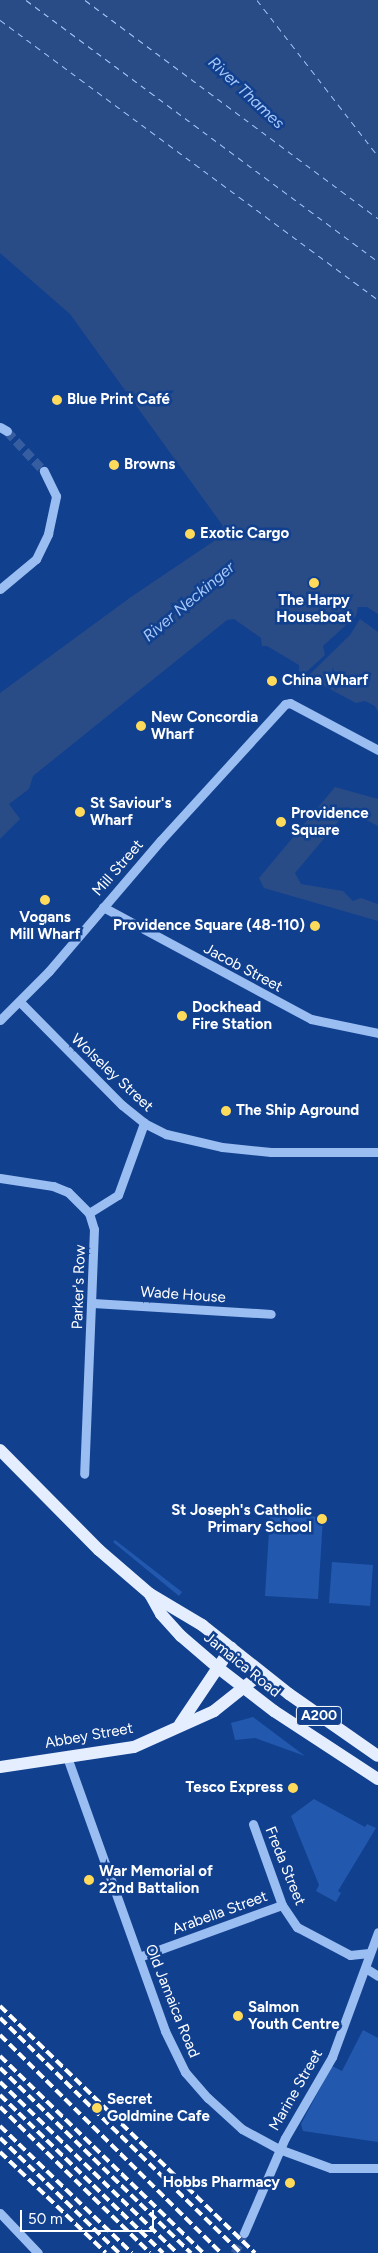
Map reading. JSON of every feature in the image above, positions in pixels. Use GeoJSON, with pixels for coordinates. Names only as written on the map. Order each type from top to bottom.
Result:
{"type":"FeatureCollection","features":[{"type":"Feature","properties":{"kind":"main road","name":"Jamaica Road"},"geometry":{"type":"LineString","coordinates":[[0,1450],[99,1550],[150,1594],[168,1601],[262,1673],[378,1756]]}},
{"type":"Feature","properties":{"kind":"main road","name":"Jamaica Road"},"geometry":{"type":"LineString","coordinates":[[150,1594],[161,1614],[181,1636],[217,1667],[324,1747],[378,1779]]}},
{"type":"Feature","properties":{"kind":"main road"},"geometry":{"type":"LineString","coordinates":[[180,1724],[231,1648]]}},
{"type":"Feature","properties":{"kind":"main road","name":"Abbey Street"},"geometry":{"type":"LineString","coordinates":[[0,1767],[134,1747],[180,1724],[214,1711],[262,1673]]}},
{"type":"Feature","properties":{"kind":"street"},"geometry":{"type":"LineString","coordinates":[[0,589],[36,559],[48,534],[56,496],[44,471]]}},
{"type":"Feature","properties":{"kind":"street","name":"Mill Street"},"geometry":{"type":"LineString","coordinates":[[0,1020],[20,1002],[274,715],[290,703],[378,750]]}},
{"type":"Feature","properties":{"kind":"street","name":"Jacob Street"},"geometry":{"type":"LineString","coordinates":[[103,906],[311,1019],[378,1033]]}},
{"type":"Feature","properties":{"kind":"street","name":"Wolseley Street"},"geometry":{"type":"LineString","coordinates":[[20,1002],[144,1123],[188,1141],[222,1147],[271,1152],[378,1152]]}},
{"type":"Feature","properties":{"kind":"street"},"geometry":{"type":"LineString","coordinates":[[0,1178],[53,1186],[81,1202],[89,1213],[118,1195],[144,1123]]}},
{"type":"Feature","properties":{"kind":"street","name":"Parker's Row"},"geometry":{"type":"LineString","coordinates":[[84,1474],[95,1244],[89,1213]]}},
{"type":"Feature","properties":{"kind":"street","name":"Wade House"},"geometry":{"type":"LineString","coordinates":[[93,1303],[271,1314]]}},
{"type":"Feature","properties":{"kind":"street","name":"Old Jamaica Road"},"geometry":{"type":"LineString","coordinates":[[67,1757],[165,2031],[185,2072],[208,2098],[242,2129],[279,2150],[331,2168],[378,2168]]}},
{"type":"Feature","properties":{"kind":"street","name":"Freda Street"},"geometry":{"type":"LineString","coordinates":[[254,1824],[282,1905],[297,1927],[350,1955],[369,1953]]}},
{"type":"Feature","properties":{"kind":"street","name":"Arabella Street"},"geometry":{"type":"LineString","coordinates":[[139,1957],[282,1905]]}},
{"type":"Feature","properties":{"kind":"street","name":"Marine Street"},"geometry":{"type":"LineString","coordinates":[[244,2233],[279,2150],[332,2057],[367,1969],[369,1953],[378,1932]]}},
{"type":"Feature","properties":{"kind":"street"},"geometry":{"type":"LineString","coordinates":[[367,1969],[378,1976]]}},
{"type":"Feature","properties":{"kind":"street"},"geometry":{"type":"LineString","coordinates":[[0,2213],[38,2253]]}},
{"type":"Feature","properties":{"kind":"shaded area"},"geometry":{"type":"Polygon","coordinates":[[[270,1514],[323,1517],[318,1599],[265,1596],[270,1514]]]}},
{"type":"Feature","properties":{"kind":"shaded area"},"geometry":{"type":"Polygon","coordinates":[[[115,1540],[182,1592],[179,1596],[113,1542],[115,1540]]]}},
{"type":"Feature","properties":{"kind":"shaded area"},"geometry":{"type":"Polygon","coordinates":[[[332,1562],[373,1565],[370,1606],[329,1603],[332,1562]]]}},
{"type":"Feature","properties":{"kind":"shaded area"},"geometry":{"type":"Polygon","coordinates":[[[253,1717],[305,1756],[255,1738],[235,1740],[231,1723],[253,1717]]]}},
{"type":"Feature","properties":{"kind":"shaded area"},"geometry":{"type":"Polygon","coordinates":[[[314,1799],[365,1827],[367,1824],[376,1828],[338,1891],[341,1893],[336,1902],[316,1891],[319,1885],[291,1816],[314,1799]]]}},
{"type":"Feature","properties":{"kind":"shaded area"},"geometry":{"type":"Polygon","coordinates":[[[363,2030],[378,2038],[378,2142],[303,2131],[301,2124],[332,2066],[342,2071],[363,2030]]]}},
{"type":"Feature","properties":{"kind":"water"},"geometry":{"type":"Polygon","coordinates":[[[0,0],[378,0],[378,712],[375,706],[365,701],[356,703],[307,677],[299,671],[299,665],[267,646],[262,646],[261,638],[234,619],[227,620],[33,776],[29,789],[9,804],[20,819],[0,839],[0,693],[131,597],[214,541],[223,526],[70,314],[0,253],[0,0]]]}},
{"type":"Feature","properties":{"kind":"water"},"geometry":{"type":"Polygon","coordinates":[[[335,787],[378,799],[378,826],[353,813],[343,816],[295,873],[301,884],[343,891],[353,901],[361,898],[378,904],[378,921],[264,888],[259,878],[335,787]]]}},
{"type":"Feature","properties":{"kind":"pier"},"geometry":{"type":"Polygon","coordinates":[[[358,607],[367,607],[378,614],[378,632],[360,619],[350,635],[307,677],[304,674],[325,655],[323,646],[356,616],[358,607]]]}},
{"type":"Feature","properties":{"kind":"ferry route"},"geometry":{"type":"LineString","coordinates":[[26,0],[378,261]]}},
{"type":"Feature","properties":{"kind":"ferry route"},"geometry":{"type":"LineString","coordinates":[[85,0],[378,218]]}},
{"type":"Feature","properties":{"kind":"ferry route"},"geometry":{"type":"LineString","coordinates":[[257,0],[378,156]]}},
{"type":"Feature","properties":{"kind":"ferry route"},"geometry":{"type":"LineString","coordinates":[[0,20],[378,300]]}},
{"type":"Feature","properties":{"kind":"tunnel"},"geometry":{"type":"LineString","coordinates":[[7,431],[44,471]]}},
{"type":"Feature","properties":{"kind":"tunnel"},"geometry":{"type":"LineString","coordinates":[[235,2253],[244,2233]]}},
{"type":"Feature","properties":{"kind":"railway"},"geometry":{"type":"LineString","coordinates":[[0,2006],[255,2253]]}},
{"type":"Feature","properties":{"kind":"railway"},"geometry":{"type":"LineString","coordinates":[[0,2018],[241,2253]]}},
{"type":"Feature","properties":{"kind":"railway"},"geometry":{"type":"LineString","coordinates":[[0,2035],[221,2253]]}},
{"type":"Feature","properties":{"kind":"railway"},"geometry":{"type":"LineString","coordinates":[[0,2056],[203,2253]]}},
{"type":"Feature","properties":{"kind":"railway"},"geometry":{"type":"LineString","coordinates":[[0,2068],[191,2253]]}},
{"type":"Feature","properties":{"kind":"railway"},"geometry":{"type":"LineString","coordinates":[[0,2082],[177,2253]]}},
{"type":"Feature","properties":{"kind":"railway"},"geometry":{"type":"LineString","coordinates":[[0,2095],[163,2253]]}},
{"type":"Feature","properties":{"kind":"railway"},"geometry":{"type":"LineString","coordinates":[[0,2107],[150,2253]]}},
{"type":"Feature","properties":{"kind":"railway"},"geometry":{"type":"LineString","coordinates":[[0,2126],[132,2253]]}},
{"type":"Feature","properties":{"kind":"railway"},"geometry":{"type":"LineString","coordinates":[[0,2138],[119,2253]]}},
{"type":"Feature","properties":{"kind":"railway"},"geometry":{"type":"LineString","coordinates":[[0,2152],[106,2253]]}},
{"type":"Feature","properties":{"kind":"place","name":"Blue Print Café"},"geometry":{"type":"Point","coordinates":[57,400]}},
{"type":"Feature","properties":{"kind":"place","name":"Browns"},"geometry":{"type":"Point","coordinates":[114,465]}},
{"type":"Feature","properties":{"kind":"place","name":"Exotic Cargo"},"geometry":{"type":"Point","coordinates":[190,534]}},
{"type":"Feature","properties":{"kind":"place","name":"The Harpy Houseboat"},"geometry":{"type":"Point","coordinates":[314,583]}},
{"type":"Feature","properties":{"kind":"place","name":"China Wharf"},"geometry":{"type":"Point","coordinates":[272,681]}},
{"type":"Feature","properties":{"kind":"place","name":"New Concordia Wharf"},"geometry":{"type":"Point","coordinates":[141,726]}},
{"type":"Feature","properties":{"kind":"place","name":"St Saviour's Wharf"},"geometry":{"type":"Point","coordinates":[80,812]}},
{"type":"Feature","properties":{"kind":"place","name":"Providence Square"},"geometry":{"type":"Point","coordinates":[281,822]}},
{"type":"Feature","properties":{"kind":"place","name":"Vogans Mill Wharf"},"geometry":{"type":"Point","coordinates":[45,900]}},
{"type":"Feature","properties":{"kind":"place","name":"Providence Square (48-110)"},"geometry":{"type":"Point","coordinates":[315,926]}},
{"type":"Feature","properties":{"kind":"place","name":"Dockhead Fire Station"},"geometry":{"type":"Point","coordinates":[182,1016]}},
{"type":"Feature","properties":{"kind":"place","name":"The Ship Aground"},"geometry":{"type":"Point","coordinates":[226,1111]}},
{"type":"Feature","properties":{"kind":"place","name":"St Joseph's Catholic Primary School"},"geometry":{"type":"Point","coordinates":[322,1519]}},
{"type":"Feature","properties":{"kind":"place","name":"Tesco Express"},"geometry":{"type":"Point","coordinates":[293,1788]}},
{"type":"Feature","properties":{"kind":"place","name":"War Memorial of 22nd Battalion"},"geometry":{"type":"Point","coordinates":[89,1880]}},
{"type":"Feature","properties":{"kind":"place","name":"Salmon Youth Centre"},"geometry":{"type":"Point","coordinates":[238,2016]}},
{"type":"Feature","properties":{"kind":"place","name":"Secret Goldmine Cafe"},"geometry":{"type":"Point","coordinates":[97,2108]}},
{"type":"Feature","properties":{"kind":"place","name":"Hobbs Pharmacy"},"geometry":{"type":"Point","coordinates":[290,2183]}},
{"type":"Feature","properties":{"kind":"water label","name":"River Thames"},"geometry":{"type":"Point","coordinates":[246,93]}},
{"type":"Feature","properties":{"kind":"water label","name":"River Neckinger"},"geometry":{"type":"Point","coordinates":[189,602]}}]}
